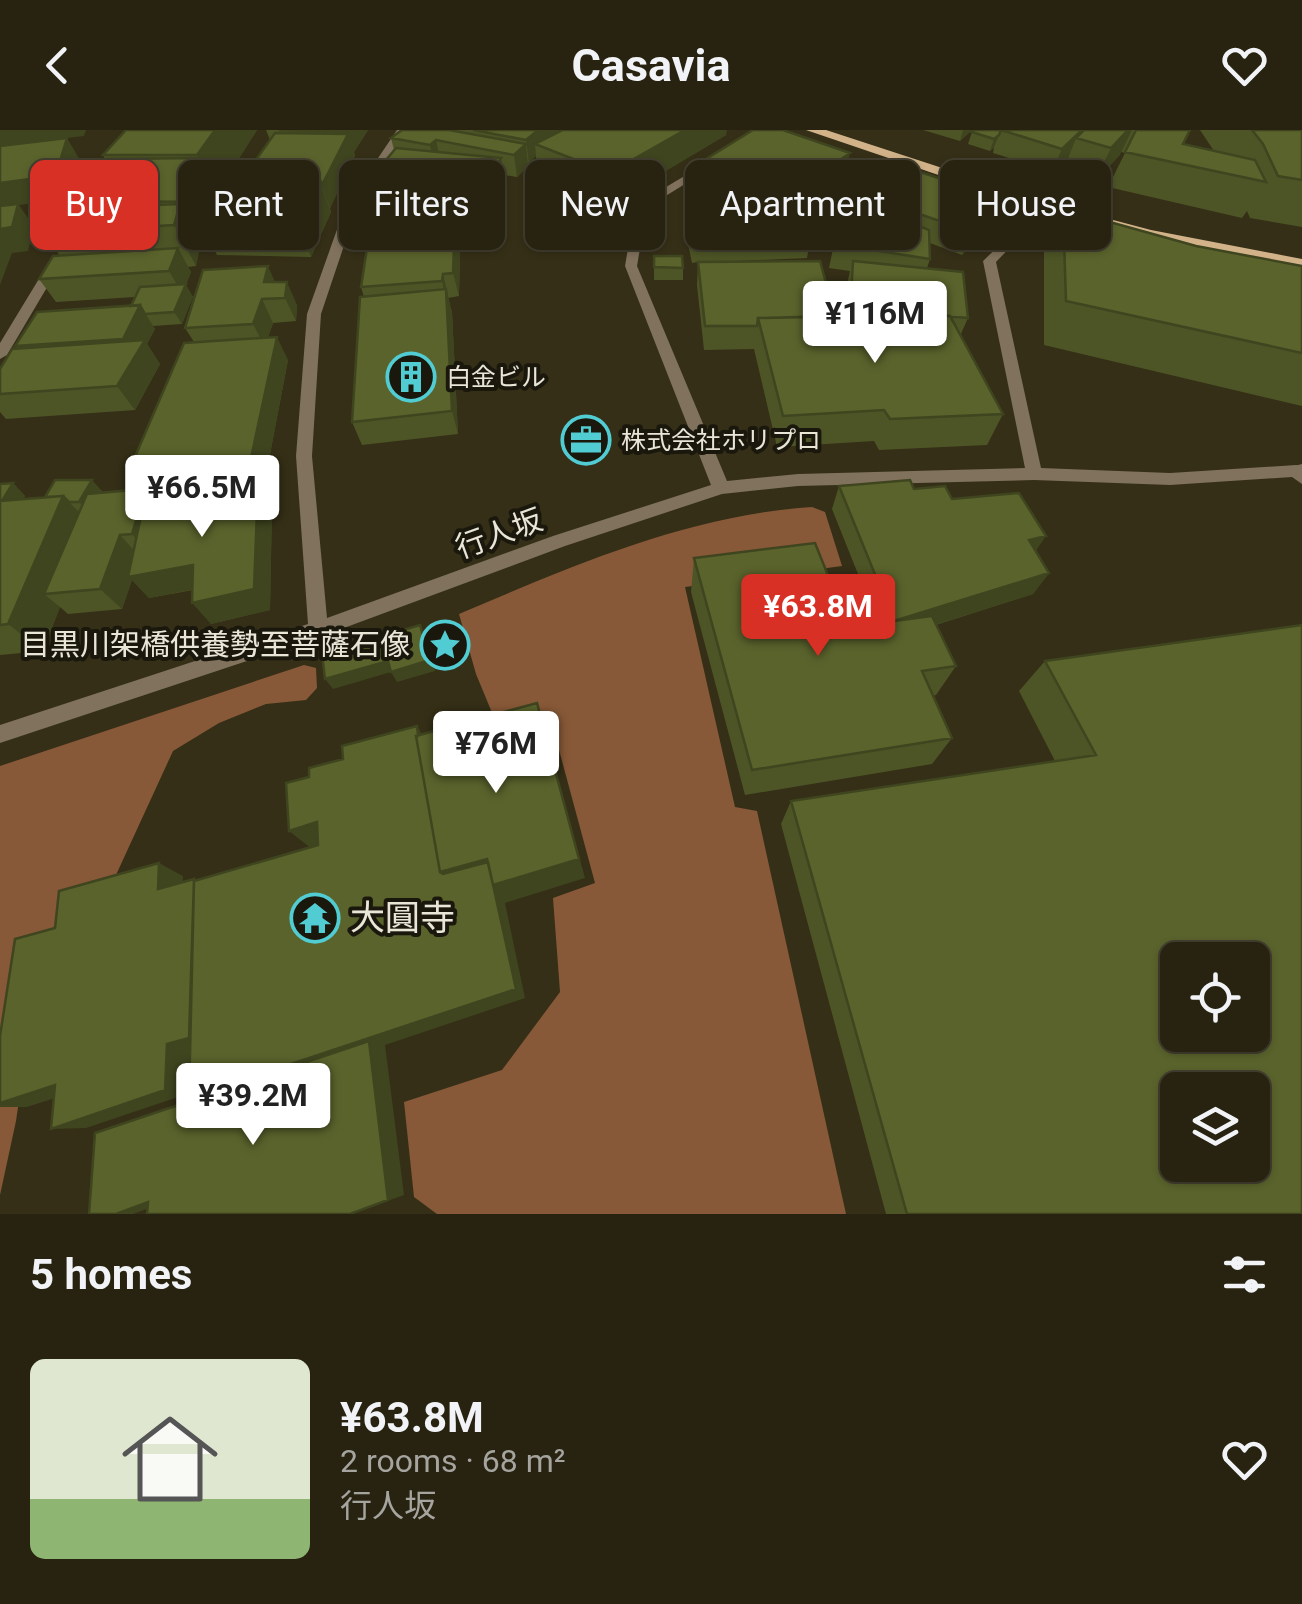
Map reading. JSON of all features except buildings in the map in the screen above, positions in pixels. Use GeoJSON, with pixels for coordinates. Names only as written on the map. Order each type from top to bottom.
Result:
{"type":"FeatureCollection","features":[{"type":"Feature","properties":{"kind":"main road"},"geometry":{"type":"LineString","coordinates":[[812,130],[940,172]]}},
{"type":"Feature","properties":{"kind":"main road"},"geometry":{"type":"LineString","coordinates":[[1111,224],[1302,264]]}},
{"type":"Feature","properties":{"kind":"street"},"geometry":{"type":"LineString","coordinates":[[318,629],[304,456],[314,314],[351,207],[402,130]]}},
{"type":"Feature","properties":{"kind":"street"},"geometry":{"type":"LineString","coordinates":[[721,488],[630,266],[638,225],[660,195],[736,147]]}},
{"type":"Feature","properties":{"kind":"street"},"geometry":{"type":"LineString","coordinates":[[0,355],[63,250]]}},
{"type":"Feature","properties":{"kind":"street"},"geometry":{"type":"LineString","coordinates":[[1000,250],[989,261],[1034,474]]}},
{"type":"Feature","properties":{"kind":"street","name":"行人坂"},"geometry":{"type":"LineString","coordinates":[[0,734],[318,629],[560,541],[721,488],[798,480],[1034,474],[1170,479],[1300,473]]}},
{"type":"Feature","properties":{"kind":"shaded area"},"geometry":{"type":"Polygon","coordinates":[[[812,507],[825,512],[842,566],[685,587],[735,807],[757,811],[846,1214],[437,1214],[414,1197],[404,1102],[502,1070],[560,992],[553,898],[595,883],[552,724],[500,732],[476,674],[459,614],[588,561],[676,532],[720,520],[812,507]]]}},
{"type":"Feature","properties":{"kind":"shaded area"},"geometry":{"type":"Polygon","coordinates":[[[304,665],[316,668],[317,688],[306,700],[266,704],[219,723],[173,751],[110,888],[76,934],[42,943],[16,1121],[0,1195],[0,766],[304,665]]]}},
{"type":"Feature","properties":{"kind":"place","name":"白金ビル"},"geometry":{"type":"Point","coordinates":[411,377]}},
{"type":"Feature","properties":{"kind":"place","name":"株式会社ホリプロ"},"geometry":{"type":"Point","coordinates":[586,440]}},
{"type":"Feature","properties":{"kind":"place","name":"目黒川架橋供養勢至菩薩石像"},"geometry":{"type":"Point","coordinates":[445,645]}},
{"type":"Feature","properties":{"kind":"place","name":"大圓寺"},"geometry":{"type":"Point","coordinates":[315,918]}}]}
